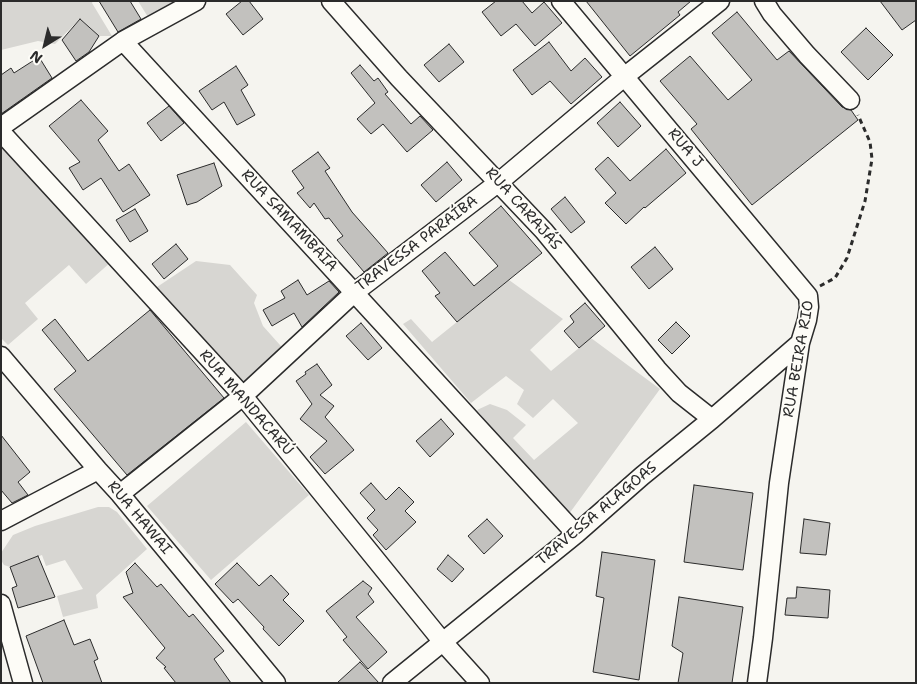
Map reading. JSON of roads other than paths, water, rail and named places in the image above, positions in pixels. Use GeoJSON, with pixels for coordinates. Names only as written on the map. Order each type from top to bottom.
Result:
{"type":"FeatureCollection","features":[{"type":"Feature","properties":{"kind":"street"},"geometry":{"type":"LineString","coordinates":[[1,127],[123,41],[196,1]]}},
{"type":"Feature","properties":{"kind":"street","name":"RUA CARAJÁS"},"geometry":{"type":"LineString","coordinates":[[331,1],[399,78],[544,231],[657,369],[679,393],[712,419]]}},
{"type":"Feature","properties":{"kind":"street","name":"RUA J"},"geometry":{"type":"LineString","coordinates":[[561,1],[808,296]]}},
{"type":"Feature","properties":{"kind":"street","name":"TRAVESSA PARAÍBA"},"geometry":{"type":"LineString","coordinates":[[120,494],[243,396],[355,292],[499,182],[624,77],[720,1]]}},
{"type":"Feature","properties":{"kind":"street"},"geometry":{"type":"LineString","coordinates":[[764,1],[772,14],[850,100]]}},
{"type":"Feature","properties":{"kind":"street","name":"RUA SAMAMBAIA"},"geometry":{"type":"LineString","coordinates":[[123,41],[576,534]]}},
{"type":"Feature","properties":{"kind":"street","name":"RUA MANDACARÚ"},"geometry":{"type":"LineString","coordinates":[[1,132],[243,396],[442,641],[480,683]]}},
{"type":"Feature","properties":{"kind":"street","name":"RUA BEIRA RIO"},"geometry":{"type":"LineString","coordinates":[[757,683],[764,638],[779,483],[800,343],[807,320],[808,296]]}},
{"type":"Feature","properties":{"kind":"street","name":"TRAVESSA ALAGOAS"},"geometry":{"type":"LineString","coordinates":[[392,683],[576,534],[800,343]]}},
{"type":"Feature","properties":{"kind":"street","name":"RUA HAWAI"},"geometry":{"type":"LineString","coordinates":[[1,356],[120,494],[276,683]]}},
{"type":"Feature","properties":{"kind":"street"},"geometry":{"type":"LineString","coordinates":[[1,521],[98,470]]}},
{"type":"Feature","properties":{"kind":"street"},"geometry":{"type":"LineString","coordinates":[[1,604],[23,683]]}}]}
